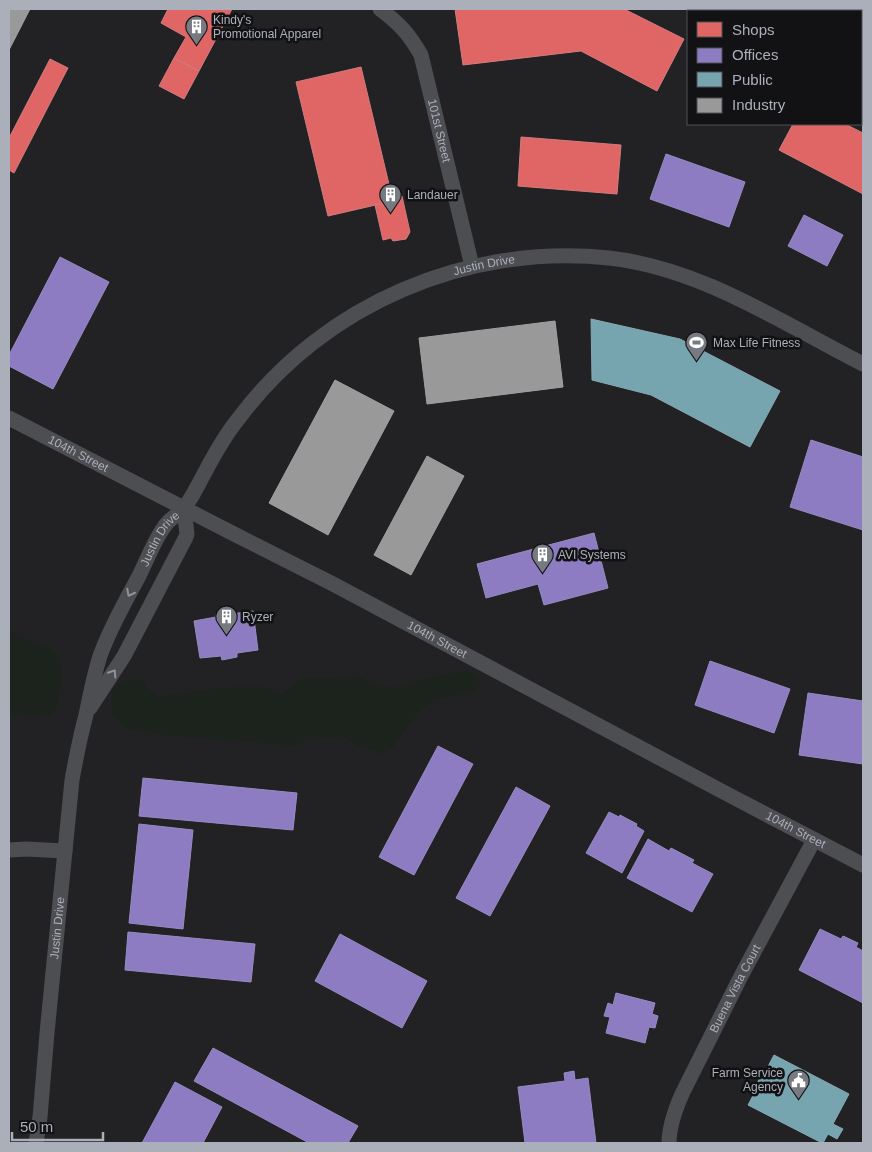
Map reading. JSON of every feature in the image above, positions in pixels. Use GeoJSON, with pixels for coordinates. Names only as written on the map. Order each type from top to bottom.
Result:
{"type":"FeatureCollection","features":[{"type":"Feature","properties":{"kind":"street","name":"101st Street"},"geometry":{"type":"LineString","coordinates":[[380,9],[395,20],[410,37],[421,55],[472,266]]}},
{"type":"Feature","properties":{"kind":"street","name":"Justin Drive"},"geometry":{"type":"LineString","coordinates":[[36,1143],[72,780],[78,746],[101,655],[112,628],[165,524],[184,508],[216,451],[238,418],[262,389],[291,360],[332,328],[368,306],[406,287],[446,273],[487,262],[571,255],[611,258],[650,265],[688,276],[726,292],[863,364]]}},
{"type":"Feature","properties":{"kind":"street","name":"104th Street"},"geometry":{"type":"LineString","coordinates":[[9,418],[382,609],[863,865]]}},
{"type":"Feature","properties":{"kind":"street","name":"Justin Drive"},"geometry":{"type":"LineString","coordinates":[[86,713],[124,656],[186,538],[184,508]]}},
{"type":"Feature","properties":{"kind":"street","name":"Buena Vista Court"},"geometry":{"type":"LineString","coordinates":[[669,1143],[675,1110],[682,1094],[741,976],[814,840]]}},
{"type":"Feature","properties":{"kind":"street"},"geometry":{"type":"LineString","coordinates":[[9,850],[65,851]]}},
{"type":"Feature","properties":{"kind":"shaded area"},"geometry":{"type":"Polygon","coordinates":[[[9,9],[792,10],[687,10],[687,125],[862,125],[863,45],[863,1143],[9,1143],[9,9]]]}},
{"type":"Feature","properties":{"kind":"shaded area"},"geometry":{"type":"Polygon","coordinates":[[[9,632],[49,647],[58,655],[63,674],[57,708],[51,715],[27,716],[9,713],[9,632]]]}},
{"type":"Feature","properties":{"kind":"shaded area"},"geometry":{"type":"Polygon","coordinates":[[[465,671],[475,675],[480,683],[476,691],[431,701],[416,715],[392,748],[384,754],[358,746],[348,739],[305,739],[298,746],[153,734],[126,728],[112,714],[112,693],[114,689],[120,683],[130,680],[143,680],[148,689],[159,697],[231,687],[266,687],[281,694],[304,678],[319,679],[358,676],[375,684],[396,688],[421,679],[465,671]]]}},
{"type":"Feature","properties":{"kind":"building: Shops","name":"Kindy's Promotional Apparel"},"geometry":{"type":"Polygon","coordinates":[[[168,9],[232,9],[199,71],[174,58],[186,37],[161,23],[168,9]]]}},
{"type":"Feature","properties":{"kind":"building: Shops"},"geometry":{"type":"Polygon","coordinates":[[[455,9],[624,9],[684,39],[657,91],[581,51],[463,65],[455,9]]]}},
{"type":"Feature","properties":{"kind":"building: Shops"},"geometry":{"type":"Polygon","coordinates":[[[174,58],[199,71],[184,99],[159,86],[174,58]]]}},
{"type":"Feature","properties":{"kind":"building: Shops"},"geometry":{"type":"Polygon","coordinates":[[[50,59],[68,68],[14,173],[9,170],[9,138],[50,59]]]}},
{"type":"Feature","properties":{"kind":"building: Shops"},"geometry":{"type":"Polygon","coordinates":[[[361,67],[393,201],[328,216],[296,82],[361,67]]]}},
{"type":"Feature","properties":{"kind":"building: Shops"},"geometry":{"type":"Polygon","coordinates":[[[792,125],[847,125],[863,133],[863,194],[779,150],[792,125]]]}},
{"type":"Feature","properties":{"kind":"building: Shops"},"geometry":{"type":"Polygon","coordinates":[[[521,137],[621,145],[617,194],[518,186],[521,137]]]}},
{"type":"Feature","properties":{"kind":"building: Shops","name":"Landauer"},"geometry":{"type":"Polygon","coordinates":[[[402,196],[410,232],[406,239],[393,241],[391,238],[383,240],[375,205],[393,201],[393,198],[402,196]]]}},
{"type":"Feature","properties":{"kind":"building: Offices"},"geometry":{"type":"Polygon","coordinates":[[[666,154],[745,182],[729,227],[650,199],[666,154]]]}},
{"type":"Feature","properties":{"kind":"building: Offices"},"geometry":{"type":"Polygon","coordinates":[[[804,215],[843,235],[827,266],[788,246],[804,215]]]}},
{"type":"Feature","properties":{"kind":"building: Offices"},"geometry":{"type":"Polygon","coordinates":[[[60,257],[109,282],[53,389],[9,366],[9,355],[60,257]]]}},
{"type":"Feature","properties":{"kind":"building: Offices"},"geometry":{"type":"Polygon","coordinates":[[[811,440],[863,457],[863,530],[790,507],[811,440]]]}},
{"type":"Feature","properties":{"kind":"building: Offices","name":"AVI Systems"},"geometry":{"type":"Polygon","coordinates":[[[594,533],[608,588],[544,605],[538,584],[486,598],[477,564],[594,533]]]}},
{"type":"Feature","properties":{"kind":"building: Offices","name":"Ryzer"},"geometry":{"type":"Polygon","coordinates":[[[231,611],[231,614],[253,611],[258,650],[237,653],[237,657],[222,660],[221,656],[200,658],[194,621],[216,617],[216,614],[231,611]]]}},
{"type":"Feature","properties":{"kind":"building: Offices"},"geometry":{"type":"Polygon","coordinates":[[[710,661],[790,689],[774,733],[695,705],[710,661]]]}},
{"type":"Feature","properties":{"kind":"building: Offices"},"geometry":{"type":"Polygon","coordinates":[[[808,693],[863,701],[863,764],[799,755],[808,693]]]}},
{"type":"Feature","properties":{"kind":"building: Offices"},"geometry":{"type":"Polygon","coordinates":[[[438,746],[473,764],[414,875],[379,857],[438,746]]]}},
{"type":"Feature","properties":{"kind":"building: Offices"},"geometry":{"type":"Polygon","coordinates":[[[143,778],[297,793],[293,830],[139,816],[143,778]]]}},
{"type":"Feature","properties":{"kind":"building: Offices"},"geometry":{"type":"Polygon","coordinates":[[[516,787],[550,806],[490,916],[456,898],[516,787]]]}},
{"type":"Feature","properties":{"kind":"building: Offices"},"geometry":{"type":"Polygon","coordinates":[[[609,812],[619,817],[620,815],[637,824],[636,826],[644,831],[622,873],[586,853],[609,812]]]}},
{"type":"Feature","properties":{"kind":"building: Offices"},"geometry":{"type":"Polygon","coordinates":[[[139,824],[193,830],[183,929],[129,923],[139,824]]]}},
{"type":"Feature","properties":{"kind":"building: Offices"},"geometry":{"type":"Polygon","coordinates":[[[648,839],[669,851],[671,848],[694,860],[692,863],[713,874],[692,912],[627,878],[648,839]]]}},
{"type":"Feature","properties":{"kind":"building: Offices"},"geometry":{"type":"Polygon","coordinates":[[[820,929],[841,939],[843,936],[858,943],[856,947],[863,951],[863,1003],[799,970],[820,929]]]}},
{"type":"Feature","properties":{"kind":"building: Offices"},"geometry":{"type":"Polygon","coordinates":[[[128,932],[255,944],[251,982],[125,970],[128,932]]]}},
{"type":"Feature","properties":{"kind":"building: Offices"},"geometry":{"type":"Polygon","coordinates":[[[340,934],[427,981],[402,1028],[315,981],[340,934]]]}},
{"type":"Feature","properties":{"kind":"building: Offices"},"geometry":{"type":"Polygon","coordinates":[[[616,993],[655,1003],[652,1014],[658,1016],[655,1028],[649,1027],[645,1043],[606,1033],[610,1017],[604,1016],[608,1003],[613,1005],[616,993]]]}},
{"type":"Feature","properties":{"kind":"building: Offices"},"geometry":{"type":"Polygon","coordinates":[[[213,1048],[358,1126],[348,1143],[309,1143],[194,1081],[213,1048]]]}},
{"type":"Feature","properties":{"kind":"building: Offices"},"geometry":{"type":"Polygon","coordinates":[[[574,1071],[575,1080],[588,1078],[596,1143],[525,1143],[518,1087],[565,1081],[564,1073],[574,1071]]]}},
{"type":"Feature","properties":{"kind":"building: Offices"},"geometry":{"type":"Polygon","coordinates":[[[175,1082],[222,1107],[203,1143],[142,1143],[175,1082]]]}},
{"type":"Feature","properties":{"kind":"building: Public"},"geometry":{"type":"Polygon","coordinates":[[[591,319],[680,339],[780,391],[750,447],[651,395],[592,380],[591,319]]]}},
{"type":"Feature","properties":{"kind":"building: Public","name":"Farm Service Agency"},"geometry":{"type":"Polygon","coordinates":[[[774,1055],[849,1094],[833,1124],[843,1129],[837,1139],[828,1134],[822,1143],[748,1105],[758,1086],[756,1085],[774,1055]]]}},
{"type":"Feature","properties":{"kind":"building: Industry"},"geometry":{"type":"Polygon","coordinates":[[[9,9],[30,9],[9,50],[9,9]]]}},
{"type":"Feature","properties":{"kind":"building: Industry"},"geometry":{"type":"Polygon","coordinates":[[[555,321],[563,387],[427,404],[419,338],[555,321]]]}},
{"type":"Feature","properties":{"kind":"building: Industry"},"geometry":{"type":"Polygon","coordinates":[[[335,380],[394,411],[328,535],[269,503],[335,380]]]}},
{"type":"Feature","properties":{"kind":"building: Industry"},"geometry":{"type":"Polygon","coordinates":[[[427,456],[464,476],[411,575],[374,555],[427,456]]]}},
{"type":"Feature","properties":{"kind":"place","name":"Kindy's Promotional Apparel"},"geometry":{"type":"Point","coordinates":[197,46]}},
{"type":"Feature","properties":{"kind":"place","name":"Landauer"},"geometry":{"type":"Point","coordinates":[391,214]}},
{"type":"Feature","properties":{"kind":"place","name":"Max Life Fitness"},"geometry":{"type":"Point","coordinates":[697,362]}},
{"type":"Feature","properties":{"kind":"place","name":"AVI Systems"},"geometry":{"type":"Point","coordinates":[542,574]}},
{"type":"Feature","properties":{"kind":"place","name":"Ryzer"},"geometry":{"type":"Point","coordinates":[226,636]}},
{"type":"Feature","properties":{"kind":"place","name":"Farm Service Agency"},"geometry":{"type":"Point","coordinates":[799,1099]}}]}
